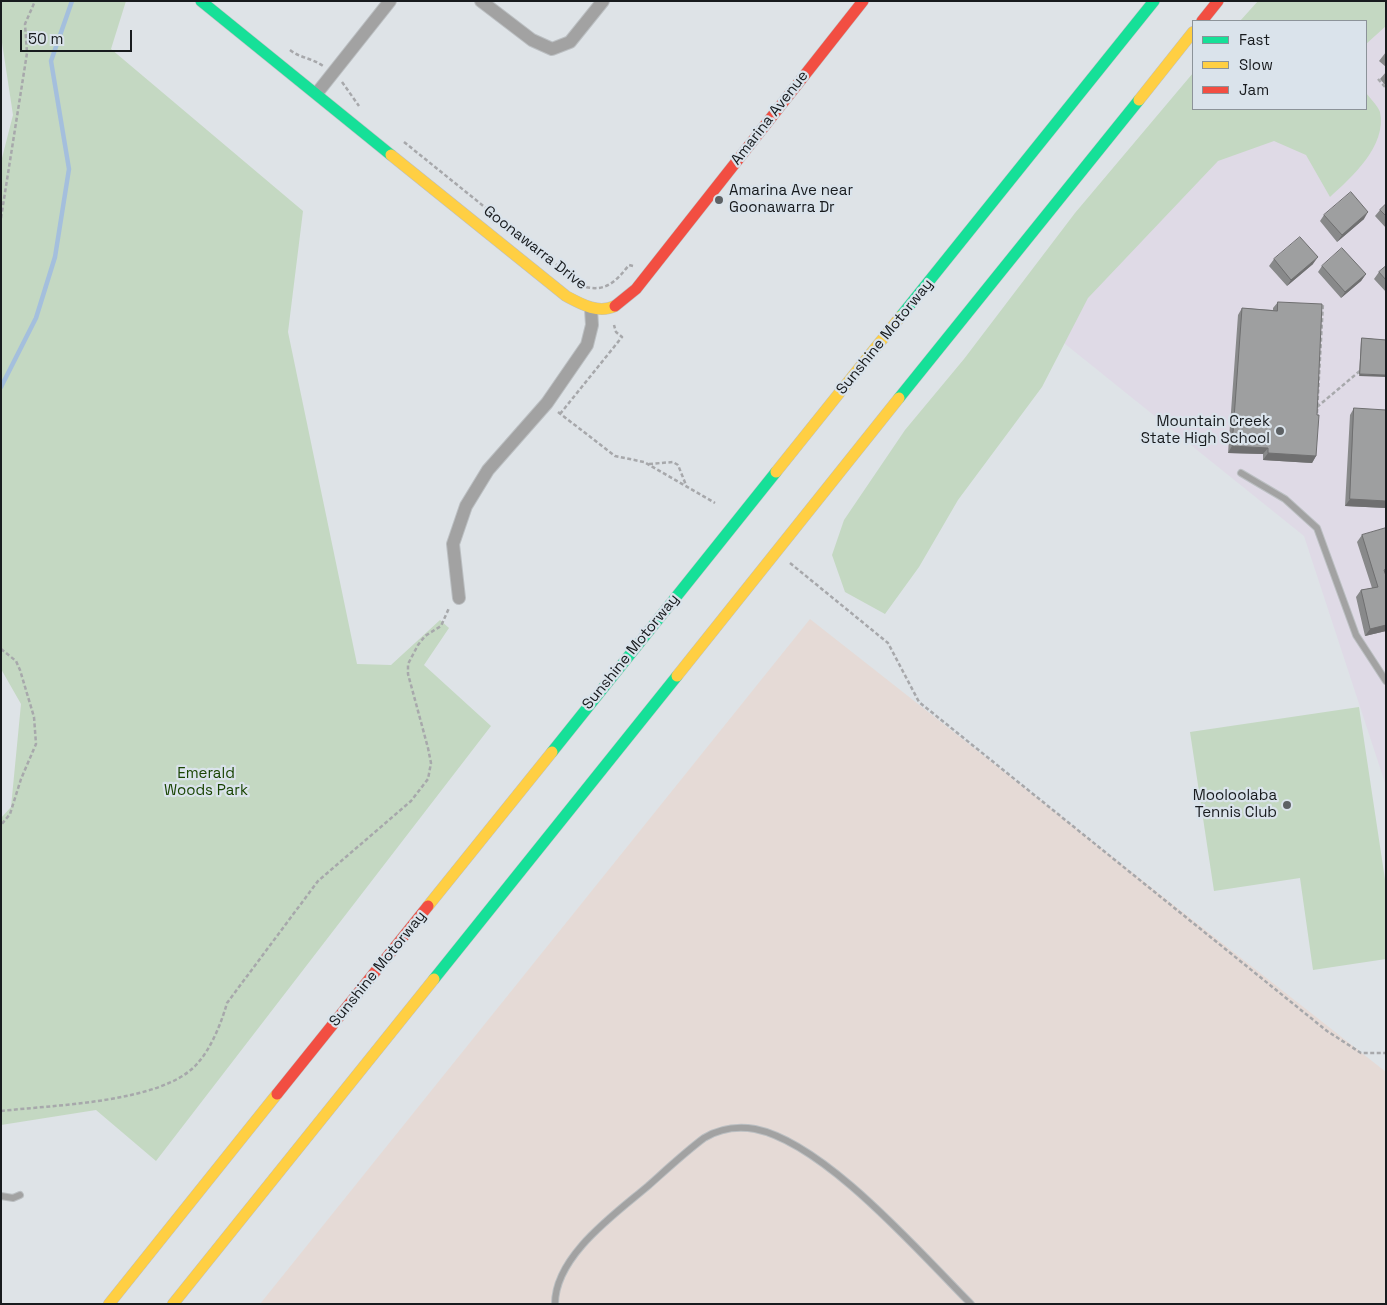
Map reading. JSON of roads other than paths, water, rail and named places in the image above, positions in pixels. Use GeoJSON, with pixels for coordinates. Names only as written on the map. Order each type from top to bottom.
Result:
{"type":"FeatureCollection","features":[{"type":"Feature","properties":{"kind":"main road","name":"Goonawarra Drive"},"geometry":{"type":"LineString","coordinates":[[201,1],[566,296],[591,309]]}},
{"type":"Feature","properties":{"kind":"main road","name":"Amarina Avenue"},"geometry":{"type":"LineString","coordinates":[[591,309],[605,311],[618,306],[636,289],[863,1]]}},
{"type":"Feature","properties":{"kind":"main road","name":"Sunshine Motorway"},"geometry":{"type":"LineString","coordinates":[[109,1304],[1154,1]]}},
{"type":"Feature","properties":{"kind":"main road"},"geometry":{"type":"LineString","coordinates":[[1203,20],[1218,1]]}},
{"type":"Feature","properties":{"kind":"main road"},"geometry":{"type":"LineString","coordinates":[[172,1304],[1192,33]]}},
{"type":"Feature","properties":{"kind":"street"},"geometry":{"type":"LineString","coordinates":[[317,93],[390,1]]}},
{"type":"Feature","properties":{"kind":"street"},"geometry":{"type":"LineString","coordinates":[[482,1],[532,40],[552,49],[570,42],[603,1]]}},
{"type":"Feature","properties":{"kind":"street","name":"Goonawarra Drive"},"geometry":{"type":"LineString","coordinates":[[459,598],[453,544],[466,506],[488,470],[547,403],[587,345],[592,325],[591,309]]}},
{"type":"Feature","properties":{"kind":"lane"},"geometry":{"type":"LineString","coordinates":[[1241,472],[1285,499],[1317,528],[1356,635],[1386,681]]}},
{"type":"Feature","properties":{"kind":"lane"},"geometry":{"type":"LineString","coordinates":[[555,1304],[556,1291],[561,1275],[578,1251],[598,1229],[704,1138],[721,1131],[741,1128],[773,1135],[818,1160],[882,1214],[971,1304]]}},
{"type":"Feature","properties":{"kind":"lane"},"geometry":{"type":"LineString","coordinates":[[1,1196],[13,1198],[20,1195]]}},
{"type":"Feature","properties":{"kind":"waterway"},"geometry":{"type":"LineString","coordinates":[[1,387],[36,318],[55,257],[69,169],[51,61],[72,1]]}},
{"type":"Feature","properties":{"kind":"place","name":"Amarina Ave near Goonawarra Dr"},"geometry":{"type":"Point","coordinates":[719,200]}},
{"type":"Feature","properties":{"kind":"place","name":"Mountain Creek State High School"},"geometry":{"type":"Point","coordinates":[1280,431]}},
{"type":"Feature","properties":{"kind":"place","name":"Mooloolaba Tennis Club"},"geometry":{"type":"Point","coordinates":[1287,805]}},
{"type":"Feature","properties":{"kind":"park label","name":"Emerald Woods Park"},"geometry":{"type":"Point","coordinates":[206,782]}}]}
